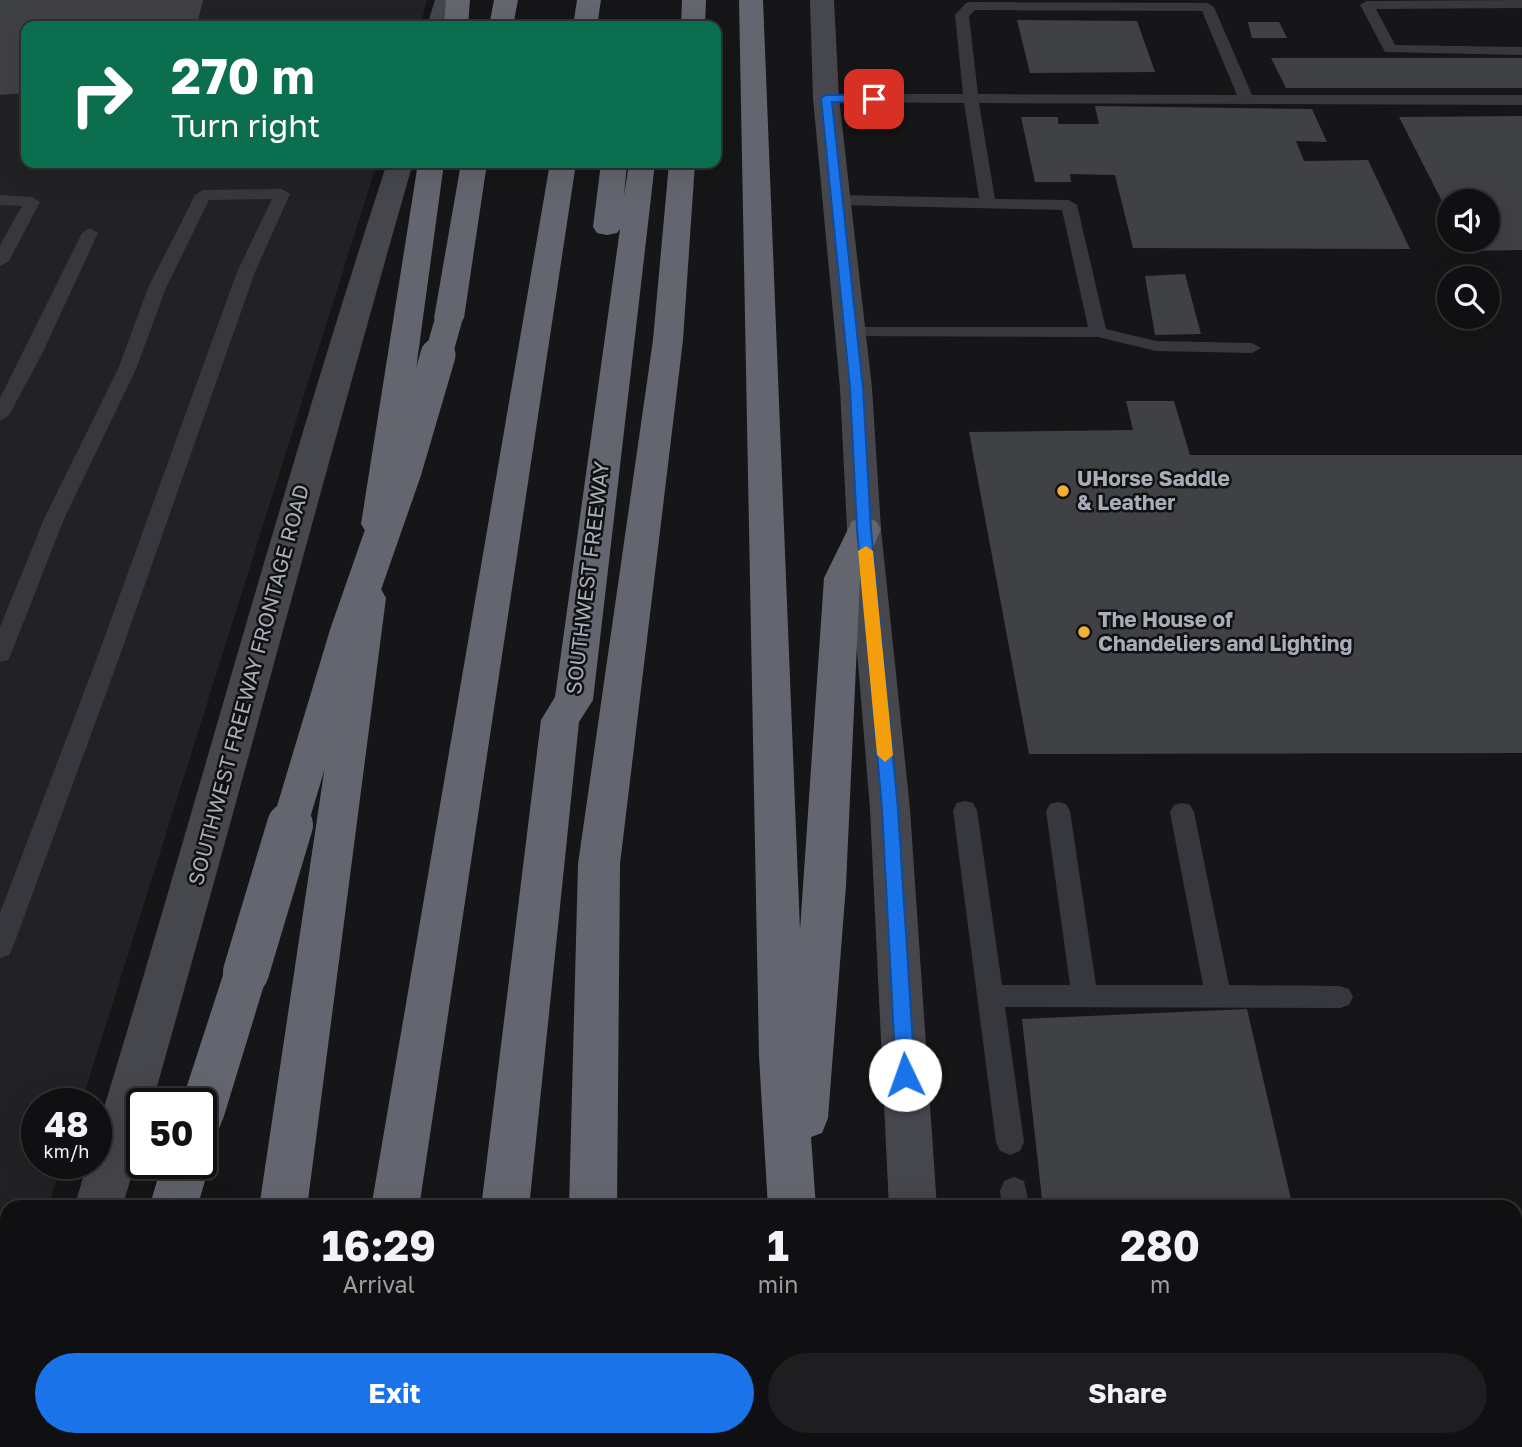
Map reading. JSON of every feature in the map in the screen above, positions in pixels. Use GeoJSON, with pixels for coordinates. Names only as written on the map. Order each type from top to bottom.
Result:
{"type":"FeatureCollection","features":[{"type":"Feature","properties":{"kind":"highway"},"geometry":{"type":"LineString","coordinates":[[456,21],[458,0]]}},
{"type":"Feature","properties":{"kind":"highway"},"geometry":{"type":"LineString","coordinates":[[501,21],[506,0]]}},
{"type":"Feature","properties":{"kind":"highway"},"geometry":{"type":"LineString","coordinates":[[586,21],[589,0]]}},
{"type":"Feature","properties":{"kind":"highway"},"geometry":{"type":"LineString","coordinates":[[692,21],[694,0]]}},
{"type":"Feature","properties":{"kind":"highway"},"geometry":{"type":"LineString","coordinates":[[751,0],[782,1056],[791,1200]]}},
{"type":"Feature","properties":{"kind":"highway"},"geometry":{"type":"LineString","coordinates":[[284,1200],[410,295],[430,168]]}},
{"type":"Feature","properties":{"kind":"highway"},"geometry":{"type":"LineString","coordinates":[[210,1088],[347,634],[404,471],[449,318],[473,168]]}},
{"type":"Feature","properties":{"kind":"highway"},"geometry":{"type":"LineString","coordinates":[[396,1200],[562,168]]}},
{"type":"Feature","properties":{"kind":"highway","name":"SOUTHWEST FREEWAY"},"geometry":{"type":"LineString","coordinates":[[613,168],[547,700],[560,720],[574,700],[594,522],[641,168]]}},
{"type":"Feature","properties":{"kind":"highway"},"geometry":{"type":"LineString","coordinates":[[593,1200],[599,864],[668,340],[682,168]]}},
{"type":"Feature","properties":{"kind":"highway"},"geometry":{"type":"LineString","coordinates":[[799,1200],[825,885],[842,578],[864,529]]}},
{"type":"Feature","properties":{"kind":"highway"},"geometry":{"type":"LineString","coordinates":[[506,1200],[560,720]]}},
{"type":"Feature","properties":{"kind":"highway"},"geometry":{"type":"LineString","coordinates":[[175,1200],[182,1179]]}},
{"type":"Feature","properties":{"kind":"main road"},"geometry":{"type":"LineString","coordinates":[[441,21],[447,0]]}},
{"type":"Feature","properties":{"kind":"main road"},"geometry":{"type":"LineString","coordinates":[[821,0],[826,98],[851,332],[864,529],[890,809],[913,1200]]}},
{"type":"Feature","properties":{"kind":"main road","name":"SOUTHWEST FREEWAY FRONTAGE ROAD"},"geometry":{"type":"LineString","coordinates":[[100,1200],[187,907],[307,472],[398,168]]}},
{"type":"Feature","properties":{"kind":"lane"},"geometry":{"type":"LineString","coordinates":[[1522,4],[1367,5],[1390,49],[1522,51]]}},
{"type":"Feature","properties":{"kind":"lane"},"geometry":{"type":"LineString","coordinates":[[988,204],[971,99],[962,15],[971,6],[1207,7],[1247,100]]}},
{"type":"Feature","properties":{"kind":"lane"},"geometry":{"type":"LineString","coordinates":[[826,98],[1522,100]]}},
{"type":"Feature","properties":{"kind":"lane"},"geometry":{"type":"LineString","coordinates":[[0,654],[54,519],[127,369],[157,288],[203,195],[282,194],[246,272],[0,947]]}},
{"type":"Feature","properties":{"kind":"lane"},"geometry":{"type":"LineString","coordinates":[[0,200],[32,202],[0,261]]}},
{"type":"Feature","properties":{"kind":"lane"},"geometry":{"type":"LineString","coordinates":[[838,200],[1069,205],[1098,332]]}},
{"type":"Feature","properties":{"kind":"lane"},"geometry":{"type":"LineString","coordinates":[[0,415],[33,354],[90,233]]}},
{"type":"Feature","properties":{"kind":"lane"},"geometry":{"type":"LineString","coordinates":[[851,332],[1098,332],[1156,346],[1252,348]]}},
{"type":"Feature","properties":{"kind":"lane"},"geometry":{"type":"LineString","coordinates":[[965,810],[1010,1142]]}},
{"type":"Feature","properties":{"kind":"lane"},"geometry":{"type":"LineString","coordinates":[[1058,811],[1086,996]]}},
{"type":"Feature","properties":{"kind":"lane"},"geometry":{"type":"LineString","coordinates":[[1182,812],[1218,996]]}},
{"type":"Feature","properties":{"kind":"lane"},"geometry":{"type":"LineString","coordinates":[[990,996],[1340,997]]}},
{"type":"Feature","properties":{"kind":"shaded area"},"geometry":{"type":"Polygon","coordinates":[[[0,0],[427,0],[421,21],[21,21],[21,168],[375,168],[86,1088],[21,1088],[21,1179],[57,1179],[50,1200],[0,1200],[0,0]]]}},
{"type":"Feature","properties":{"kind":"building"},"geometry":{"type":"Polygon","coordinates":[[[0,0],[203,0],[198,20],[21,21],[21,93],[0,95],[0,0]]]}},
{"type":"Feature","properties":{"kind":"building"},"geometry":{"type":"Polygon","coordinates":[[[1017,20],[1137,21],[1155,72],[1030,73],[1017,20]]]}},
{"type":"Feature","properties":{"kind":"building"},"geometry":{"type":"Polygon","coordinates":[[[1248,22],[1279,22],[1287,38],[1252,38],[1248,22]]]}},
{"type":"Feature","properties":{"kind":"building"},"geometry":{"type":"Polygon","coordinates":[[[1271,58],[1522,58],[1522,88],[1286,88],[1271,58]]]}},
{"type":"Feature","properties":{"kind":"building"},"geometry":{"type":"Polygon","coordinates":[[[1095,106],[1312,109],[1327,142],[1296,141],[1304,161],[1368,160],[1410,249],[1133,248],[1115,175],[1070,174],[1071,182],[1035,182],[1021,117],[1058,117],[1058,124],[1099,124],[1095,106]]]}},
{"type":"Feature","properties":{"kind":"building"},"geometry":{"type":"Polygon","coordinates":[[[1522,116],[1522,250],[1500,250],[1500,189],[1437,189],[1437,191],[1399,117],[1522,116]]]}},
{"type":"Feature","properties":{"kind":"building"},"geometry":{"type":"Polygon","coordinates":[[[1185,274],[1201,334],[1155,335],[1145,276],[1185,274]]]}},
{"type":"Feature","properties":{"kind":"building"},"geometry":{"type":"Polygon","coordinates":[[[1126,401],[1174,401],[1190,455],[1522,455],[1522,753],[1029,754],[969,432],[1133,430],[1126,401]]]}},
{"type":"Feature","properties":{"kind":"building"},"geometry":{"type":"Polygon","coordinates":[[[1247,1009],[1291,1200],[1042,1200],[1022,1019],[1247,1009]]]}},
{"type":"Feature","properties":{"kind":"slow traffic"},"geometry":{"type":"LineString","coordinates":[[866,551],[885,755]]}},
{"type":"Feature","properties":{"kind":"place","name":"UHorse Saddle & Leather"},"geometry":{"type":"Point","coordinates":[1063,491]}},
{"type":"Feature","properties":{"kind":"place","name":"The House of Chandeliers and Lighting"},"geometry":{"type":"Point","coordinates":[1084,632]}},
{"type":"Feature","properties":{"kind":"route"},"geometry":{"type":"LineString","coordinates":[[874,99],[826,98],[856,388],[864,529],[890,809],[905,1075]]}}]}
